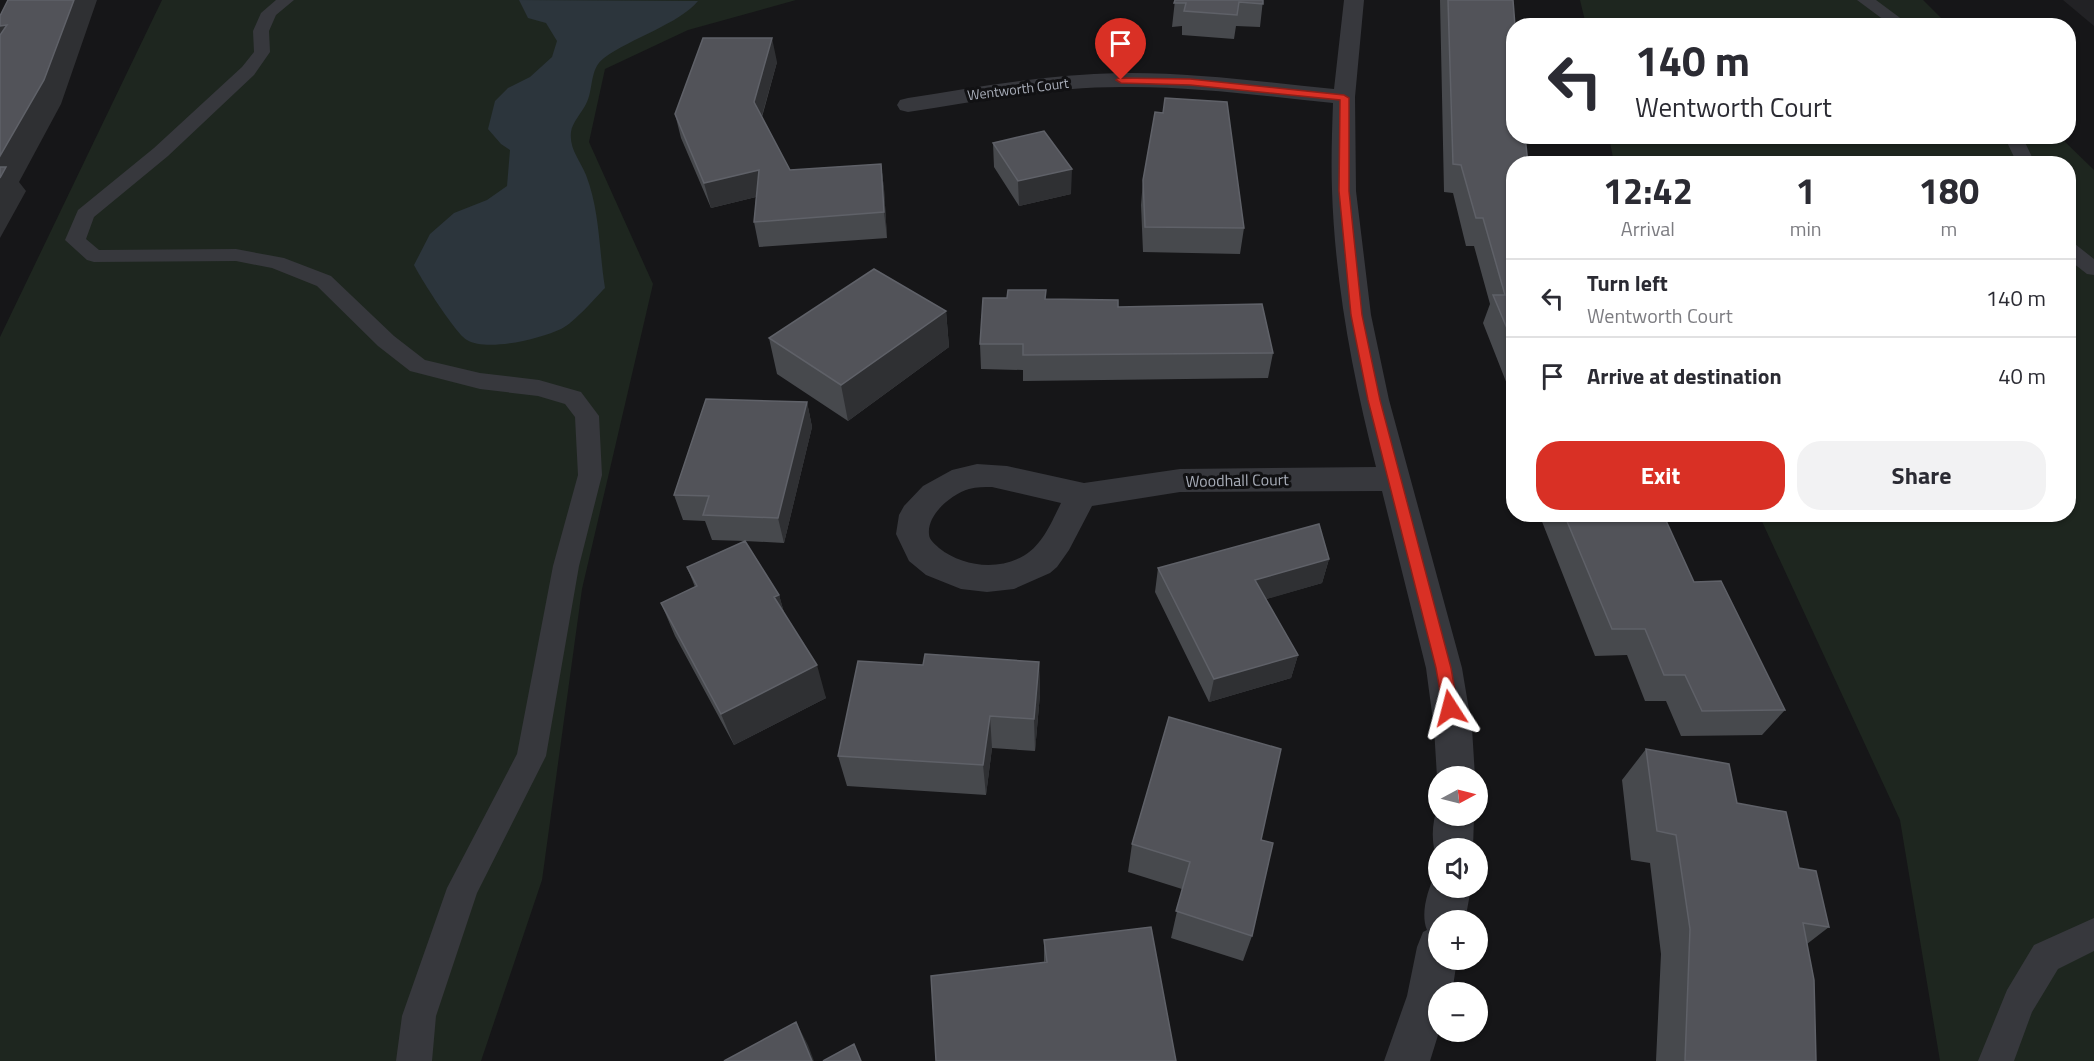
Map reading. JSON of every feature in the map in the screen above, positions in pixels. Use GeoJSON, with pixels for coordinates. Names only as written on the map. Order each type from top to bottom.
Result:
{"type":"FeatureCollection","features":[{"type":"Feature","properties":{"kind":"street"},"geometry":{"type":"LineString","coordinates":[[1354,0],[1344,98],[1344,191],[1357,315],[1374,400],[1444,668],[1453,728],[1455,766]]}},
{"type":"Feature","properties":{"kind":"street","name":"Wentworth Court"},"geometry":{"type":"LineString","coordinates":[[908,105],[1032,86],[1121,80],[1190,82],[1344,98]]}},
{"type":"Feature","properties":{"kind":"street","name":"Woodhall Court"},"geometry":{"type":"LineString","coordinates":[[1082,495],[1055,546],[1037,564],[1006,578],[974,578],[949,573],[930,562],[917,549],[913,533],[915,515],[926,500],[945,484],[964,476],[1007,477],[1082,495],[1170,481],[1394,478]]}},
{"type":"Feature","properties":{"kind":"street"},"geometry":{"type":"LineString","coordinates":[[1407,1061],[1429,996],[1434,970]]}},
{"type":"Feature","properties":{"kind":"lane"},"geometry":{"type":"LineString","coordinates":[[286,0],[269,13],[261,31],[262,52],[248,71],[161,152],[85,214],[75,240],[94,256],[236,255],[277,262],[324,281],[386,341],[418,366],[480,381],[539,388],[573,398],[587,416],[590,475],[566,566],[531,756],[463,888],[419,1016],[414,1061]]}},
{"type":"Feature","properties":{"kind":"lane"},"geometry":{"type":"LineString","coordinates":[[1865,0],[1891,18]]}},
{"type":"Feature","properties":{"kind":"lane"},"geometry":{"type":"LineString","coordinates":[[2076,254],[2094,269]]}},
{"type":"Feature","properties":{"kind":"lane"},"geometry":{"type":"LineString","coordinates":[[1996,1061],[2019,1002],[2046,957],[2094,934]]}},
{"type":"Feature","properties":{"kind":"shaded area"},"geometry":{"type":"Polygon","coordinates":[[[162,0],[796,0],[688,30],[605,69],[589,142],[653,284],[582,589],[542,880],[481,1061],[0,1061],[0,337],[162,0]]]}},
{"type":"Feature","properties":{"kind":"shaded area"},"geometry":{"type":"Polygon","coordinates":[[[519,0],[698,1],[679,17],[615,51],[599,63],[586,104],[572,129],[572,144],[586,175],[594,203],[605,288],[578,316],[561,329],[514,343],[487,345],[467,340],[462,336],[439,306],[414,265],[430,234],[454,213],[487,200],[507,186],[510,150],[501,144],[488,129],[495,101],[508,88],[530,77],[552,57],[557,41],[546,23],[528,18],[519,0]]]}},
{"type":"Feature","properties":{"kind":"shaded area"},"geometry":{"type":"Polygon","coordinates":[[[1580,0],[1923,0],[1941,18],[1584,18],[1580,0]]]}},
{"type":"Feature","properties":{"kind":"shaded area"},"geometry":{"type":"Polygon","coordinates":[[[2063,0],[2094,0],[2094,26],[2063,0]]]}},
{"type":"Feature","properties":{"kind":"shaded area"},"geometry":{"type":"Polygon","coordinates":[[[1610,144],[2067,144],[2094,170],[2094,1061],[1940,1061],[1900,820],[1762,522],[2076,522],[2076,156],[1613,156],[1610,144]]]}},
{"type":"Feature","properties":{"kind":"building"},"geometry":{"type":"Polygon","coordinates":[[[8,0],[74,0],[44,80],[0,156],[0,35],[7,25],[0,26],[0,16],[8,0]]]}},
{"type":"Feature","properties":{"kind":"building"},"geometry":{"type":"Polygon","coordinates":[[[1175,0],[1263,0],[1263,4],[1239,2],[1237,15],[1184,11],[1186,3],[1174,3],[1175,0]]]}},
{"type":"Feature","properties":{"kind":"building"},"geometry":{"type":"Polygon","coordinates":[[[1448,0],[1513,0],[1514,18],[1506,18],[1506,144],[1526,144],[1527,156],[1506,156],[1506,326],[1493,295],[1505,295],[1483,218],[1476,218],[1461,165],[1453,164],[1448,0]]]}},
{"type":"Feature","properties":{"kind":"building"},"geometry":{"type":"Polygon","coordinates":[[[703,38],[772,38],[754,102],[790,170],[881,164],[884,212],[754,222],[759,170],[704,183],[675,114],[703,38]]]}},
{"type":"Feature","properties":{"kind":"building"},"geometry":{"type":"Polygon","coordinates":[[[1165,98],[1227,102],[1244,228],[1145,227],[1143,180],[1155,112],[1163,113],[1165,98]]]}},
{"type":"Feature","properties":{"kind":"building"},"geometry":{"type":"Polygon","coordinates":[[[1044,131],[1072,169],[1018,181],[993,143],[1044,131]]]}},
{"type":"Feature","properties":{"kind":"building"},"geometry":{"type":"Polygon","coordinates":[[[0,167],[6,167],[0,178],[0,167]]]}},
{"type":"Feature","properties":{"kind":"building"},"geometry":{"type":"Polygon","coordinates":[[[874,269],[946,311],[841,385],[769,338],[874,269]]]}},
{"type":"Feature","properties":{"kind":"building"},"geometry":{"type":"Polygon","coordinates":[[[1008,290],[1046,290],[1045,299],[1118,300],[1118,307],[1262,304],[1273,353],[1023,355],[1023,344],[980,344],[983,298],[1007,298],[1008,290]]]}},
{"type":"Feature","properties":{"kind":"building"},"geometry":{"type":"Polygon","coordinates":[[[706,399],[807,402],[778,518],[703,515],[709,496],[674,495],[706,399]]]}},
{"type":"Feature","properties":{"kind":"building"},"geometry":{"type":"Polygon","coordinates":[[[1567,522],[1667,522],[1694,582],[1721,581],[1785,710],[1702,711],[1685,675],[1664,675],[1645,629],[1612,629],[1567,522]]]}},
{"type":"Feature","properties":{"kind":"building"},"geometry":{"type":"Polygon","coordinates":[[[1319,524],[1329,559],[1255,580],[1298,655],[1214,679],[1158,568],[1319,524]]]}},
{"type":"Feature","properties":{"kind":"building"},"geometry":{"type":"Polygon","coordinates":[[[745,541],[779,595],[774,597],[817,665],[721,714],[661,603],[697,586],[687,567],[745,541]]]}},
{"type":"Feature","properties":{"kind":"building"},"geometry":{"type":"Polygon","coordinates":[[[925,654],[1039,662],[1034,719],[990,716],[983,765],[838,756],[858,661],[923,665],[925,654]]]}},
{"type":"Feature","properties":{"kind":"building"},"geometry":{"type":"Polygon","coordinates":[[[1169,717],[1281,749],[1261,840],[1273,843],[1252,936],[1176,911],[1190,862],[1132,844],[1169,717]]]}},
{"type":"Feature","properties":{"kind":"building"},"geometry":{"type":"Polygon","coordinates":[[[1646,749],[1729,764],[1737,803],[1786,812],[1799,868],[1816,871],[1829,927],[1803,923],[1814,980],[1816,1061],[1685,1061],[1690,929],[1676,835],[1657,831],[1646,749]]]}},
{"type":"Feature","properties":{"kind":"building"},"geometry":{"type":"Polygon","coordinates":[[[1151,927],[1176,1061],[936,1061],[931,976],[1047,962],[1044,940],[1151,927]]]}},
{"type":"Feature","properties":{"kind":"building"},"geometry":{"type":"Polygon","coordinates":[[[796,1022],[812,1061],[724,1061],[796,1022]]]}},
{"type":"Feature","properties":{"kind":"building"},"geometry":{"type":"Polygon","coordinates":[[[854,1044],[861,1061],[823,1061],[854,1044]]]}},
{"type":"Feature","properties":{"kind":"route"},"geometry":{"type":"LineString","coordinates":[[1121,80],[1190,82],[1344,98],[1344,191],[1357,315],[1374,400],[1444,668],[1450,708]]}}]}
